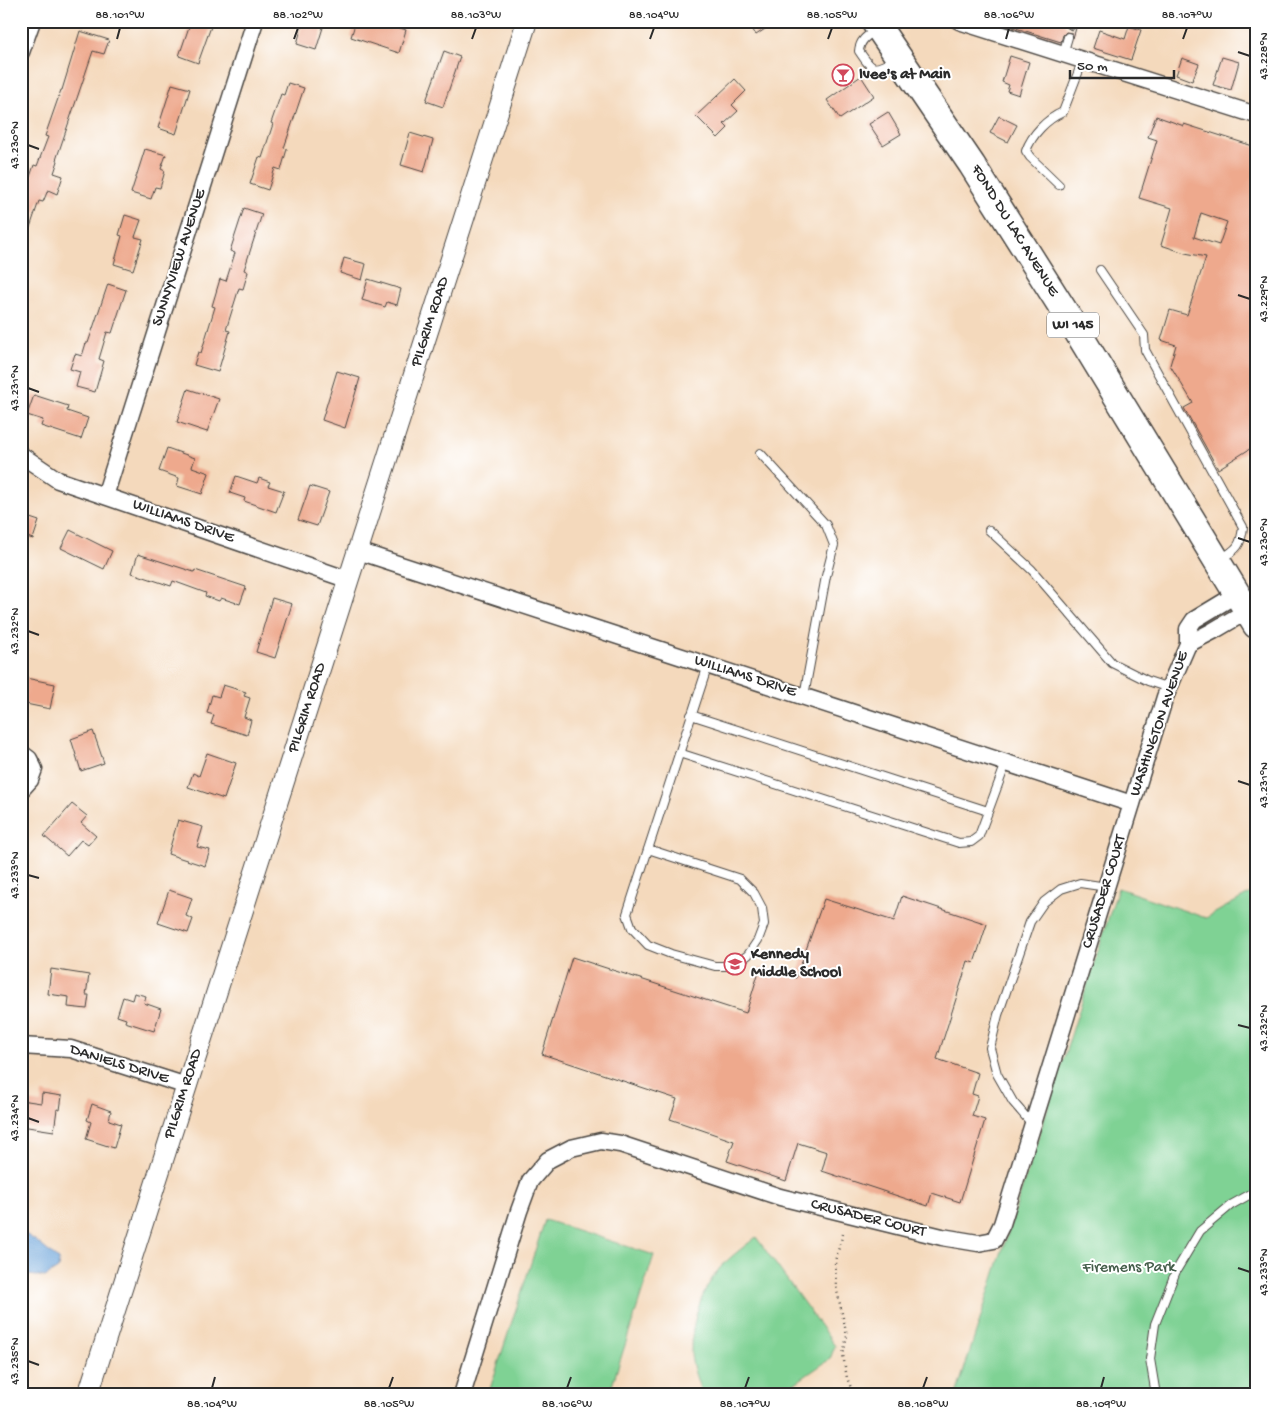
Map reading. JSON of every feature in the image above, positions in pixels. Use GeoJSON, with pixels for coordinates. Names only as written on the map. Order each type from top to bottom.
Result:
{"type":"FeatureCollection","features":[{"type":"Feature","properties":{"kind":"main road","name":"FOND DU LAC AVENUE"},"geometry":{"type":"LineString","coordinates":[[877,25],[972,165],[1077,331],[1247,610]]}},
{"type":"Feature","properties":{"kind":"street"},"geometry":{"type":"LineString","coordinates":[[21,52],[32,21]]}},
{"type":"Feature","properties":{"kind":"street","name":"SUNNYVIEW AVENUE"},"geometry":{"type":"LineString","coordinates":[[105,496],[255,21]]}},
{"type":"Feature","properties":{"kind":"street","name":"PILGRIM ROAD"},"geometry":{"type":"LineString","coordinates":[[88,1395],[527,21]]}},
{"type":"Feature","properties":{"kind":"street"},"geometry":{"type":"LineString","coordinates":[[960,21],[991,26],[1063,54],[1256,115]]}},
{"type":"Feature","properties":{"kind":"street","name":"WILLIAMS DRIVE"},"geometry":{"type":"LineString","coordinates":[[21,455],[58,480],[349,580]]}},
{"type":"Feature","properties":{"kind":"street","name":"WILLIAMS DRIVE"},"geometry":{"type":"LineString","coordinates":[[358,551],[1132,804]]}},
{"type":"Feature","properties":{"kind":"street","name":"WASHINGTON AVENUE"},"geometry":{"type":"LineString","coordinates":[[1132,804],[1169,688],[1188,644],[1247,610]]}},
{"type":"Feature","properties":{"kind":"street"},"geometry":{"type":"LineString","coordinates":[[21,754],[29,759],[34,769],[30,780],[21,790]]}},
{"type":"Feature","properties":{"kind":"street","name":"CRUSADER COURT"},"geometry":{"type":"LineString","coordinates":[[462,1395],[530,1181],[548,1160],[571,1148],[600,1141],[620,1144],[780,1197],[942,1237],[978,1243],[994,1240],[1002,1224],[1132,804]]}},
{"type":"Feature","properties":{"kind":"street","name":"DANIELS DRIVE"},"geometry":{"type":"LineString","coordinates":[[21,1046],[71,1049],[187,1086]]}},
{"type":"Feature","properties":{"kind":"lane"},"geometry":{"type":"LineString","coordinates":[[1063,54],[1068,37]]}},
{"type":"Feature","properties":{"kind":"lane"},"geometry":{"type":"LineString","coordinates":[[1058,185],[1026,151],[1029,143],[1038,131],[1054,116],[1063,112],[1083,60]]}},
{"type":"Feature","properties":{"kind":"lane"},"geometry":{"type":"LineString","coordinates":[[1100,270],[1144,335],[1145,350],[1243,527],[1242,540],[1234,552],[1217,562]]}},
{"type":"Feature","properties":{"kind":"lane"},"geometry":{"type":"LineString","coordinates":[[760,453],[826,526],[834,545],[826,576],[804,696]]}},
{"type":"Feature","properties":{"kind":"lane"},"geometry":{"type":"LineString","coordinates":[[989,530],[1032,570],[1112,664],[1148,681],[1169,688]]}},
{"type":"Feature","properties":{"kind":"lane"},"geometry":{"type":"LineString","coordinates":[[648,849],[740,879],[754,893],[762,908],[764,924],[758,940],[748,955],[733,966],[715,966],[671,954],[648,945],[632,928],[627,914],[679,753],[708,665]]}},
{"type":"Feature","properties":{"kind":"lane"},"geometry":{"type":"LineString","coordinates":[[692,715],[988,811]]}},
{"type":"Feature","properties":{"kind":"lane"},"geometry":{"type":"LineString","coordinates":[[679,753],[959,843],[971,842],[979,836],[1006,762]]}},
{"type":"Feature","properties":{"kind":"lane"},"geometry":{"type":"LineString","coordinates":[[1032,1125],[1013,1102],[997,1074],[990,1048],[998,1015],[1030,922],[1044,902],[1061,889],[1080,883],[1107,887]]}},
{"type":"Feature","properties":{"kind":"lane"},"geometry":{"type":"LineString","coordinates":[[1156,1395],[1150,1359],[1155,1324],[1176,1271],[1200,1231],[1231,1205],[1256,1190]]}},
{"type":"Feature","properties":{"kind":"path"},"geometry":{"type":"LineString","coordinates":[[843,1234],[835,1261],[836,1286],[847,1336],[843,1355],[847,1378],[854,1395]]}},
{"type":"Feature","properties":{"kind":"green space","name":"Firemens Park"},"geometry":{"type":"Polygon","coordinates":[[[1118,888],[1206,918],[1256,890],[1256,1395],[956,1395],[1118,888]]]}},
{"type":"Feature","properties":{"kind":"green space"},"geometry":{"type":"Polygon","coordinates":[[[545,1220],[654,1255],[609,1395],[488,1395],[545,1220]]]}},
{"type":"Feature","properties":{"kind":"green space"},"geometry":{"type":"Polygon","coordinates":[[[756,1237],[835,1346],[830,1359],[778,1395],[702,1395],[691,1354],[694,1322],[697,1312],[705,1291],[720,1268],[756,1237]]]}},
{"type":"Feature","properties":{"kind":"water"},"geometry":{"type":"Polygon","coordinates":[[[21,1231],[59,1260],[58,1269],[45,1277],[21,1274],[21,1231]]]}},
{"type":"Feature","properties":{"kind":"building"},"geometry":{"type":"Polygon","coordinates":[[[191,21],[213,21],[198,63],[179,56],[191,21]]]}},
{"type":"Feature","properties":{"kind":"building"},"geometry":{"type":"Polygon","coordinates":[[[303,21],[325,21],[316,50],[297,44],[303,21]]]}},
{"type":"Feature","properties":{"kind":"building"},"geometry":{"type":"Polygon","coordinates":[[[356,21],[380,21],[406,30],[399,53],[351,37],[356,21]]]}},
{"type":"Feature","properties":{"kind":"building"},"geometry":{"type":"Polygon","coordinates":[[[747,21],[777,21],[756,35],[747,21]]]}},
{"type":"Feature","properties":{"kind":"building"},"geometry":{"type":"Polygon","coordinates":[[[1004,21],[1064,21],[1066,27],[1071,30],[1077,25],[1073,38],[1072,33],[1066,32],[1061,42],[1003,24],[1004,21]]]}},
{"type":"Feature","properties":{"kind":"building"},"geometry":{"type":"Polygon","coordinates":[[[1129,26],[1141,30],[1131,60],[1093,48],[1099,30],[1125,39],[1129,26]]]}},
{"type":"Feature","properties":{"kind":"building"},"geometry":{"type":"Polygon","coordinates":[[[80,31],[109,40],[104,54],[93,51],[56,160],[58,161],[54,173],[63,176],[57,194],[48,190],[43,202],[39,201],[23,248],[21,248],[21,203],[34,165],[37,166],[48,137],[45,136],[62,90],[80,31]]]}},
{"type":"Feature","properties":{"kind":"building"},"geometry":{"type":"Polygon","coordinates":[[[444,51],[460,57],[443,107],[426,101],[444,51]]]}},
{"type":"Feature","properties":{"kind":"building"},"geometry":{"type":"Polygon","coordinates":[[[1010,56],[1029,62],[1019,95],[1007,91],[1009,85],[1002,82],[1010,56]]]}},
{"type":"Feature","properties":{"kind":"building"},"geometry":{"type":"Polygon","coordinates":[[[1222,57],[1239,62],[1231,90],[1213,85],[1222,57]]]}},
{"type":"Feature","properties":{"kind":"building"},"geometry":{"type":"Polygon","coordinates":[[[1182,58],[1199,64],[1192,81],[1176,75],[1182,58]]]}},
{"type":"Feature","properties":{"kind":"building"},"geometry":{"type":"Polygon","coordinates":[[[861,76],[874,96],[840,119],[827,100],[861,76]]]}},
{"type":"Feature","properties":{"kind":"building"},"geometry":{"type":"Polygon","coordinates":[[[735,79],[746,91],[732,105],[738,111],[724,124],[728,128],[718,138],[696,116],[735,79]]]}},
{"type":"Feature","properties":{"kind":"building"},"geometry":{"type":"Polygon","coordinates":[[[288,83],[304,88],[284,148],[287,149],[281,170],[275,168],[268,190],[250,184],[259,157],[262,158],[281,94],[284,95],[288,83]]]}},
{"type":"Feature","properties":{"kind":"building"},"geometry":{"type":"Polygon","coordinates":[[[172,84],[190,89],[176,134],[158,128],[172,84]]]}},
{"type":"Feature","properties":{"kind":"building"},"geometry":{"type":"Polygon","coordinates":[[[888,112],[901,134],[883,145],[869,124],[888,112]]]}},
{"type":"Feature","properties":{"kind":"building"},"geometry":{"type":"Polygon","coordinates":[[[999,116],[1017,125],[1008,142],[990,133],[999,116]]]}},
{"type":"Feature","properties":{"kind":"building"},"geometry":{"type":"Polygon","coordinates":[[[1156,116],[1256,147],[1256,445],[1218,469],[1184,408],[1193,403],[1170,365],[1176,345],[1161,340],[1170,310],[1187,315],[1206,257],[1185,253],[1161,245],[1172,208],[1139,198],[1157,140],[1148,137],[1156,116]],[[1201,213],[1194,237],[1219,245],[1227,222],[1201,213]]]}},
{"type":"Feature","properties":{"kind":"building"},"geometry":{"type":"Polygon","coordinates":[[[410,133],[433,140],[424,172],[401,165],[410,133]]]}},
{"type":"Feature","properties":{"kind":"building"},"geometry":{"type":"Polygon","coordinates":[[[145,149],[166,155],[161,169],[165,171],[160,188],[155,187],[151,199],[131,193],[145,149]]]}},
{"type":"Feature","properties":{"kind":"building"},"geometry":{"type":"Polygon","coordinates":[[[244,208],[262,214],[244,270],[248,272],[243,289],[239,288],[226,330],[230,331],[218,372],[194,365],[198,352],[201,353],[215,307],[212,306],[220,279],[226,281],[235,253],[230,251],[244,208]]]}},
{"type":"Feature","properties":{"kind":"building"},"geometry":{"type":"Polygon","coordinates":[[[125,215],[141,220],[135,237],[143,239],[133,270],[114,264],[122,236],[119,235],[125,215]]]}},
{"type":"Feature","properties":{"kind":"building"},"geometry":{"type":"Polygon","coordinates":[[[344,258],[366,264],[362,280],[340,273],[344,258]]]}},
{"type":"Feature","properties":{"kind":"building"},"geometry":{"type":"Polygon","coordinates":[[[368,279],[401,289],[397,305],[387,302],[385,307],[362,300],[368,279]]]}},
{"type":"Feature","properties":{"kind":"building"},"geometry":{"type":"Polygon","coordinates":[[[108,284],[126,290],[112,333],[107,332],[99,359],[104,361],[95,392],[76,387],[80,372],[70,369],[75,354],[82,356],[86,343],[88,343],[108,284]]]}},
{"type":"Feature","properties":{"kind":"building"},"geometry":{"type":"Polygon","coordinates":[[[337,371],[360,378],[345,428],[322,420],[337,371]]]}},
{"type":"Feature","properties":{"kind":"building"},"geometry":{"type":"Polygon","coordinates":[[[188,389],[219,399],[207,432],[177,422],[188,389]]]}},
{"type":"Feature","properties":{"kind":"building"},"geometry":{"type":"Polygon","coordinates":[[[34,395],[68,406],[67,411],[88,418],[81,439],[41,426],[43,420],[27,415],[34,395]]]}},
{"type":"Feature","properties":{"kind":"building"},"geometry":{"type":"Polygon","coordinates":[[[167,448],[195,458],[192,467],[209,473],[202,494],[177,486],[179,478],[159,471],[167,448]]]}},
{"type":"Feature","properties":{"kind":"building"},"geometry":{"type":"Polygon","coordinates":[[[236,476],[257,483],[259,478],[270,482],[268,486],[284,491],[276,512],[244,501],[245,498],[230,493],[236,476]]]}},
{"type":"Feature","properties":{"kind":"building"},"geometry":{"type":"Polygon","coordinates":[[[310,486],[329,492],[317,526],[298,520],[310,486]]]}},
{"type":"Feature","properties":{"kind":"building"},"geometry":{"type":"Polygon","coordinates":[[[21,515],[39,521],[33,539],[21,535],[21,515]]]}},
{"type":"Feature","properties":{"kind":"building"},"geometry":{"type":"Polygon","coordinates":[[[70,530],[112,551],[104,569],[61,548],[70,530]]]}},
{"type":"Feature","properties":{"kind":"building"},"geometry":{"type":"Polygon","coordinates":[[[138,554],[246,587],[240,604],[221,598],[219,601],[205,596],[206,593],[173,581],[171,586],[132,573],[138,554]]]}},
{"type":"Feature","properties":{"kind":"building"},"geometry":{"type":"Polygon","coordinates":[[[272,598],[292,604],[275,658],[256,652],[272,598]]]}},
{"type":"Feature","properties":{"kind":"building"},"geometry":{"type":"Polygon","coordinates":[[[21,677],[55,684],[50,709],[21,703],[21,677]]]}},
{"type":"Feature","properties":{"kind":"building"},"geometry":{"type":"Polygon","coordinates":[[[223,685],[246,692],[244,696],[250,698],[244,717],[251,720],[247,735],[211,724],[214,715],[207,713],[212,695],[219,697],[223,685]]]}},
{"type":"Feature","properties":{"kind":"building"},"geometry":{"type":"Polygon","coordinates":[[[93,731],[104,763],[81,771],[71,739],[93,731]]]}},
{"type":"Feature","properties":{"kind":"building"},"geometry":{"type":"Polygon","coordinates":[[[207,753],[236,763],[224,799],[188,787],[193,773],[199,776],[207,753]]]}},
{"type":"Feature","properties":{"kind":"building"},"geometry":{"type":"Polygon","coordinates":[[[72,804],[87,816],[81,823],[96,836],[88,845],[81,840],[67,856],[44,836],[72,804]]]}},
{"type":"Feature","properties":{"kind":"building"},"geometry":{"type":"Polygon","coordinates":[[[178,820],[203,827],[197,847],[210,850],[205,866],[168,854],[178,820]]]}},
{"type":"Feature","properties":{"kind":"building"},"geometry":{"type":"Polygon","coordinates":[[[169,890],[192,898],[186,916],[193,919],[188,933],[158,923],[169,890]]]}},
{"type":"Feature","properties":{"kind":"building"},"geometry":{"type":"Polygon","coordinates":[[[902,896],[987,924],[974,963],[968,961],[937,1059],[978,1073],[972,1094],[978,1096],[972,1116],[985,1120],[960,1202],[932,1193],[928,1206],[822,1171],[827,1152],[798,1143],[786,1181],[727,1161],[734,1141],[670,1119],[677,1099],[542,1054],[572,957],[746,1013],[760,968],[796,978],[824,899],[894,921],[902,896]]]}},
{"type":"Feature","properties":{"kind":"building"},"geometry":{"type":"Polygon","coordinates":[[[51,969],[89,975],[86,995],[89,995],[87,1009],[68,1007],[69,997],[48,994],[51,969]]]}},
{"type":"Feature","properties":{"kind":"building"},"geometry":{"type":"Polygon","coordinates":[[[134,993],[146,996],[144,1003],[161,1009],[154,1031],[125,1022],[126,1019],[117,1016],[123,997],[132,1000],[134,993]]]}},
{"type":"Feature","properties":{"kind":"building"},"geometry":{"type":"Polygon","coordinates":[[[42,1093],[62,1096],[60,1110],[57,1109],[54,1131],[21,1126],[21,1100],[41,1103],[42,1093]]]}},
{"type":"Feature","properties":{"kind":"building"},"geometry":{"type":"Polygon","coordinates":[[[92,1104],[111,1111],[109,1120],[121,1124],[114,1148],[86,1139],[91,1122],[87,1120],[92,1104]]]}},
{"type":"Feature","properties":{"kind":"place","name":"Ivee's at Main"},"geometry":{"type":"Point","coordinates":[843,75]}},
{"type":"Feature","properties":{"kind":"place","name":"Kennedy Middle School"},"geometry":{"type":"Point","coordinates":[735,964]}}]}
